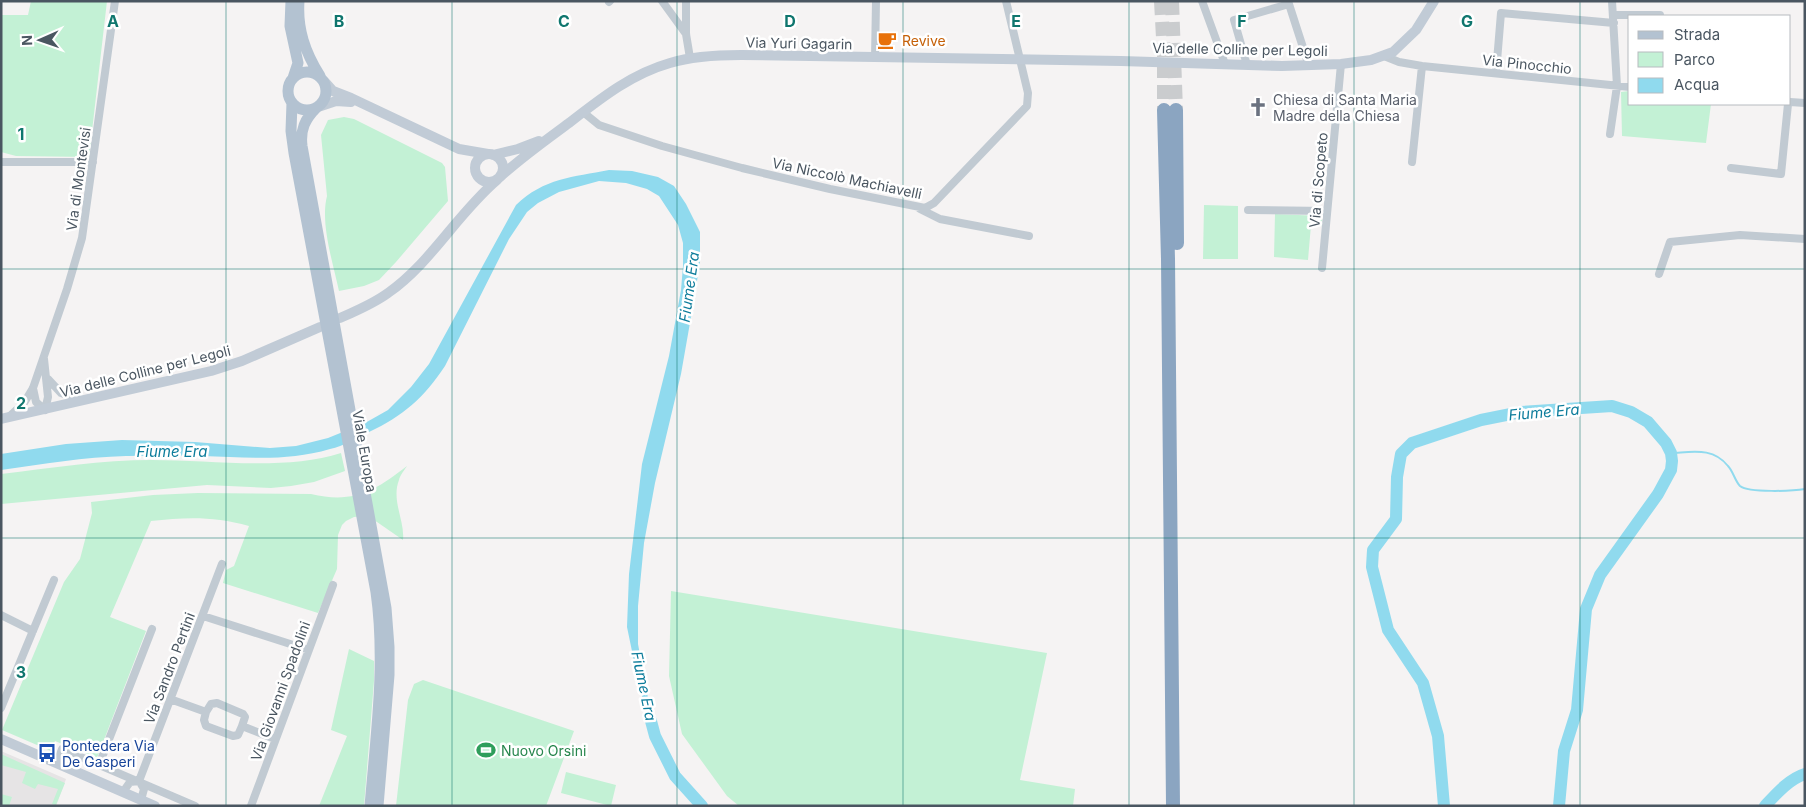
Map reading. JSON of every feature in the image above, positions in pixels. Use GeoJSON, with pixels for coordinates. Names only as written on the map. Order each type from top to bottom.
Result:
{"type":"FeatureCollection","features":[{"type":"Feature","properties":{"kind":"highway"},"geometry":{"type":"LineString","coordinates":[[1173,806],[1168,278],[1170,110],[1181,806]]}},
{"type":"Feature","properties":{"kind":"main road","name":"Viale Europa"},"geometry":{"type":"LineString","coordinates":[[291,1],[290,26],[298,62],[288,88],[292,103],[292,137],[305,186],[371,544],[386,608],[389,647],[388,687],[378,806]]}},
{"type":"Feature","properties":{"kind":"main road"},"geometry":{"type":"LineString","coordinates":[[299,1],[300,26],[304,44],[310,59],[322,79]]}},
{"type":"Feature","properties":{"kind":"main road"},"geometry":{"type":"LineString","coordinates":[[293,78],[304,72],[312,72],[322,79]]}},
{"type":"Feature","properties":{"kind":"main road","name":"Viale Europa"},"geometry":{"type":"LineString","coordinates":[[305,186],[301,135],[306,120],[324,102],[327,94],[322,79]]}},
{"type":"Feature","properties":{"kind":"main road"},"geometry":{"type":"LineString","coordinates":[[292,103],[303,110],[317,108]]}},
{"type":"Feature","properties":{"kind":"main road","name":"Viale Europa"},"geometry":{"type":"LineString","coordinates":[[370,806],[381,654],[371,544]]}},
{"type":"Feature","properties":{"kind":"street","name":"Via di Montevisi"},"geometry":{"type":"LineString","coordinates":[[5,419],[24,403],[33,388],[67,289],[82,238],[115,1]]}},
{"type":"Feature","properties":{"kind":"street"},"geometry":{"type":"LineString","coordinates":[[662,1],[686,34]]}},
{"type":"Feature","properties":{"kind":"street"},"geometry":{"type":"LineString","coordinates":[[686,1],[686,34],[690,58]]}},
{"type":"Feature","properties":{"kind":"street"},"geometry":{"type":"LineString","coordinates":[[875,58],[876,1]]}},
{"type":"Feature","properties":{"kind":"street","name":"Via Niccolò Machiavelli"},"geometry":{"type":"LineString","coordinates":[[583,112],[599,125],[662,146],[742,168],[920,209],[925,208],[934,203],[1024,111],[1028,102],[1028,92],[1006,1]]}},
{"type":"Feature","properties":{"kind":"street"},"geometry":{"type":"LineString","coordinates":[[1202,1],[1224,64]]}},
{"type":"Feature","properties":{"kind":"street","name":"Via delle Colline per Legoli"},"geometry":{"type":"LineString","coordinates":[[1019,60],[1309,66],[1371,60],[1393,52],[1411,36],[1434,1]]}},
{"type":"Feature","properties":{"kind":"street"},"geometry":{"type":"LineString","coordinates":[[1610,134],[1617,86],[1612,1]]}},
{"type":"Feature","properties":{"kind":"street"},"geometry":{"type":"LineString","coordinates":[[1247,65],[1234,20],[1288,3],[1309,66]]}},
{"type":"Feature","properties":{"kind":"street"},"geometry":{"type":"LineString","coordinates":[[1496,73],[1501,13],[1614,19],[1628,17]]}},
{"type":"Feature","properties":{"kind":"street","name":"Via Yuri Gagarin"},"geometry":{"type":"LineString","coordinates":[[583,112],[632,78],[661,66],[690,58],[729,55],[1019,60]]}},
{"type":"Feature","properties":{"kind":"street","name":"Via Pinocchio"},"geometry":{"type":"LineString","coordinates":[[1384,56],[1399,62],[1422,66],[1628,87]]}},
{"type":"Feature","properties":{"kind":"street","name":"Via di Scopeto"},"geometry":{"type":"LineString","coordinates":[[1322,268],[1341,64]]}},
{"type":"Feature","properties":{"kind":"street"},"geometry":{"type":"LineString","coordinates":[[1412,162],[1422,66]]}},
{"type":"Feature","properties":{"kind":"street"},"geometry":{"type":"LineString","coordinates":[[322,79],[335,92],[459,149],[497,156],[503,164],[503,173],[499,179],[488,183],[484,182],[476,173],[470,159],[459,149]]}},
{"type":"Feature","properties":{"kind":"street"},"geometry":{"type":"LineString","coordinates":[[317,108],[339,101],[364,105]]}},
{"type":"Feature","properties":{"kind":"street"},"geometry":{"type":"LineString","coordinates":[[1791,103],[1805,103]]}},
{"type":"Feature","properties":{"kind":"street"},"geometry":{"type":"LineString","coordinates":[[1731,168],[1781,174],[1789,105]]}},
{"type":"Feature","properties":{"kind":"street"},"geometry":{"type":"LineString","coordinates":[[340,318],[372,303],[398,286],[421,263],[472,203],[583,112]]}},
{"type":"Feature","properties":{"kind":"street"},"geometry":{"type":"LineString","coordinates":[[472,203],[477,187],[477,162],[484,155],[518,149],[554,134]]}},
{"type":"Feature","properties":{"kind":"street"},"geometry":{"type":"LineString","coordinates":[[1,162],[93,162]]}},
{"type":"Feature","properties":{"kind":"street"},"geometry":{"type":"LineString","coordinates":[[920,209],[940,219],[1029,236]]}},
{"type":"Feature","properties":{"kind":"street"},"geometry":{"type":"LineString","coordinates":[[1248,210],[1327,212]]}},
{"type":"Feature","properties":{"kind":"street"},"geometry":{"type":"LineString","coordinates":[[1659,274],[1670,242],[1740,235],[1805,239]]}},
{"type":"Feature","properties":{"kind":"street","name":"Via delle Colline per Legoli"},"geometry":{"type":"LineString","coordinates":[[5,419],[223,368],[253,357],[320,326]]}},
{"type":"Feature","properties":{"kind":"street","name":"Via di Montevisi"},"geometry":{"type":"LineString","coordinates":[[44,355],[48,400],[45,410]]}},
{"type":"Feature","properties":{"kind":"street"},"geometry":{"type":"LineString","coordinates":[[46,376],[61,393],[86,401]]}},
{"type":"Feature","properties":{"kind":"street"},"geometry":{"type":"LineString","coordinates":[[33,388],[36,402],[45,410]]}},
{"type":"Feature","properties":{"kind":"street","name":"Via Sandro Pertini"},"geometry":{"type":"LineString","coordinates":[[139,781],[222,564]]}},
{"type":"Feature","properties":{"kind":"street"},"geometry":{"type":"LineString","coordinates":[[1,708],[54,580]]}},
{"type":"Feature","properties":{"kind":"street","name":"Via Giovanni Spadolini"},"geometry":{"type":"LineString","coordinates":[[251,806],[333,585]]}},
{"type":"Feature","properties":{"kind":"street"},"geometry":{"type":"LineString","coordinates":[[1,615],[33,631]]}},
{"type":"Feature","properties":{"kind":"street"},"geometry":{"type":"LineString","coordinates":[[203,616],[309,650]]}},
{"type":"Feature","properties":{"kind":"street"},"geometry":{"type":"LineString","coordinates":[[99,765],[152,629]]}},
{"type":"Feature","properties":{"kind":"street"},"geometry":{"type":"LineString","coordinates":[[1,682],[10,687]]}},
{"type":"Feature","properties":{"kind":"street"},"geometry":{"type":"LineString","coordinates":[[170,699],[206,712]]}},
{"type":"Feature","properties":{"kind":"street"},"geometry":{"type":"LineString","coordinates":[[217,703],[242,713],[245,717],[238,735],[234,736],[206,726],[204,720],[206,712],[211,704],[217,703]]}},
{"type":"Feature","properties":{"kind":"street"},"geometry":{"type":"LineString","coordinates":[[242,726],[275,738]]}},
{"type":"Feature","properties":{"kind":"street"},"geometry":{"type":"LineString","coordinates":[[1,739],[155,806]]}},
{"type":"Feature","properties":{"kind":"street"},"geometry":{"type":"LineString","coordinates":[[56,763],[62,749],[195,806]]}},
{"type":"Feature","properties":{"kind":"street"},"geometry":{"type":"LineString","coordinates":[[123,792],[130,782],[139,781]]}},
{"type":"Feature","properties":{"kind":"street"},"geometry":{"type":"LineString","coordinates":[[139,781],[144,789],[141,800]]}},
{"type":"Feature","properties":{"kind":"shaded area"},"geometry":{"type":"Polygon","coordinates":[[[1,751],[66,779],[56,806],[1,806],[1,751]]]}},
{"type":"Feature","properties":{"kind":"green space"},"geometry":{"type":"Polygon","coordinates":[[[31,1],[107,1],[89,157],[16,156],[1,152],[1,15],[28,15],[31,1]]]}},
{"type":"Feature","properties":{"kind":"green space"},"geometry":{"type":"Polygon","coordinates":[[[1628,91],[1628,105],[1711,105],[1706,143],[1622,136],[1621,92],[1628,91]]]}},
{"type":"Feature","properties":{"kind":"green space"},"geometry":{"type":"Polygon","coordinates":[[[344,117],[354,119],[442,163],[445,167],[448,201],[379,280],[364,286],[339,291],[326,231],[325,207],[327,196],[321,135],[328,120],[344,117]]]}},
{"type":"Feature","properties":{"kind":"green space"},"geometry":{"type":"Polygon","coordinates":[[[1204,205],[1238,206],[1238,259],[1203,259],[1204,205]]]}},
{"type":"Feature","properties":{"kind":"green space"},"geometry":{"type":"Polygon","coordinates":[[[1275,214],[1321,216],[1322,226],[1311,225],[1308,260],[1274,257],[1275,214]]]}},
{"type":"Feature","properties":{"kind":"green space"},"geometry":{"type":"Polygon","coordinates":[[[341,453],[345,471],[314,482],[291,486],[271,488],[207,485],[1,504],[1,474],[133,460],[248,463],[297,462],[341,453]]]}},
{"type":"Feature","properties":{"kind":"green space"},"geometry":{"type":"Polygon","coordinates":[[[407,466],[401,475],[397,488],[397,503],[403,540],[365,516],[354,517],[346,521],[338,535],[337,569],[318,613],[223,583],[226,570],[234,566],[249,526],[224,520],[200,518],[151,521],[110,617],[146,631],[97,758],[55,741],[51,751],[2,730],[64,582],[80,559],[92,513],[91,502],[153,495],[198,493],[351,496],[374,488],[407,466]]]}},
{"type":"Feature","properties":{"kind":"green space"},"geometry":{"type":"Polygon","coordinates":[[[671,591],[1047,653],[1020,780],[1075,789],[1073,806],[739,806],[727,796],[682,734],[669,676],[671,591]]]}},
{"type":"Feature","properties":{"kind":"green space"},"geometry":{"type":"Polygon","coordinates":[[[349,649],[374,661],[364,806],[319,806],[347,736],[331,730],[349,649]]]}},
{"type":"Feature","properties":{"kind":"green space"},"geometry":{"type":"Polygon","coordinates":[[[423,680],[574,731],[546,806],[396,806],[408,700],[414,684],[423,680]]]}},
{"type":"Feature","properties":{"kind":"green space"},"geometry":{"type":"Polygon","coordinates":[[[1,754],[65,783],[56,805],[52,804],[58,789],[38,784],[35,789],[22,783],[26,772],[1,765],[1,754]]]}},
{"type":"Feature","properties":{"kind":"green space"},"geometry":{"type":"Polygon","coordinates":[[[566,772],[616,785],[611,806],[561,793],[566,772]]]}},
{"type":"Feature","properties":{"kind":"green space"},"geometry":{"type":"Polygon","coordinates":[[[1,794],[12,797],[9,806],[1,806],[1,794]]]}},
{"type":"Feature","properties":{"kind":"water"},"geometry":{"type":"Polygon","coordinates":[[[609,170],[632,171],[658,177],[674,186],[686,204],[700,232],[700,262],[694,300],[681,374],[655,483],[644,543],[638,606],[638,644],[655,736],[640,690],[627,627],[629,574],[642,464],[669,356],[681,290],[683,243],[678,225],[659,196],[647,189],[626,183],[599,181],[559,192],[538,203],[527,212],[509,239],[445,366],[429,388],[402,413],[345,444],[298,456],[251,458],[126,456],[64,461],[1,470],[1,454],[66,444],[122,440],[195,442],[270,448],[296,446],[328,438],[365,423],[388,410],[411,387],[429,364],[516,205],[537,189],[548,184],[571,177],[609,170]]]}},
{"type":"Feature","properties":{"kind":"waterway","name":"Fiume Era"},"geometry":{"type":"LineString","coordinates":[[1444,806],[1438,736],[1423,683],[1388,630],[1372,567],[1373,550],[1396,519],[1397,477],[1401,454],[1412,443],[1481,420],[1521,412],[1612,406],[1631,412],[1648,422],[1666,443],[1671,453],[1671,470],[1658,494],[1600,575],[1586,609],[1577,710],[1564,751],[1559,806]]}},
{"type":"Feature","properties":{"kind":"waterway"},"geometry":{"type":"LineString","coordinates":[[1671,453],[1702,452],[1716,456],[1728,466],[1740,486],[1752,490],[1805,489]]}},
{"type":"Feature","properties":{"kind":"waterway","name":"Fiume Era"},"geometry":{"type":"LineString","coordinates":[[651,721],[655,736],[675,776],[702,806]]}},
{"type":"Feature","properties":{"kind":"waterway","name":"Fiume Era"},"geometry":{"type":"LineString","coordinates":[[1765,806],[1788,783],[1805,774]]}},
{"type":"Feature","properties":{"kind":"tunnel"},"geometry":{"type":"LineString","coordinates":[[1161,1],[1164,110]]}},
{"type":"Feature","properties":{"kind":"tunnel"},"geometry":{"type":"LineString","coordinates":[[1172,1],[1176,110]]}},
{"type":"Feature","properties":{"kind":"place","name":"Revive"},"geometry":{"type":"Point","coordinates":[887,40]}},
{"type":"Feature","properties":{"kind":"place","name":"Chiesa di Santa Maria Madre della Chiesa"},"geometry":{"type":"Point","coordinates":[1258,107]}},
{"type":"Feature","properties":{"kind":"place","name":"Nuovo Orsini"},"geometry":{"type":"Point","coordinates":[486,750]}},
{"type":"Feature","properties":{"kind":"place","name":"Pontedera Via De Gasperi"},"geometry":{"type":"Point","coordinates":[47,753]}}]}
